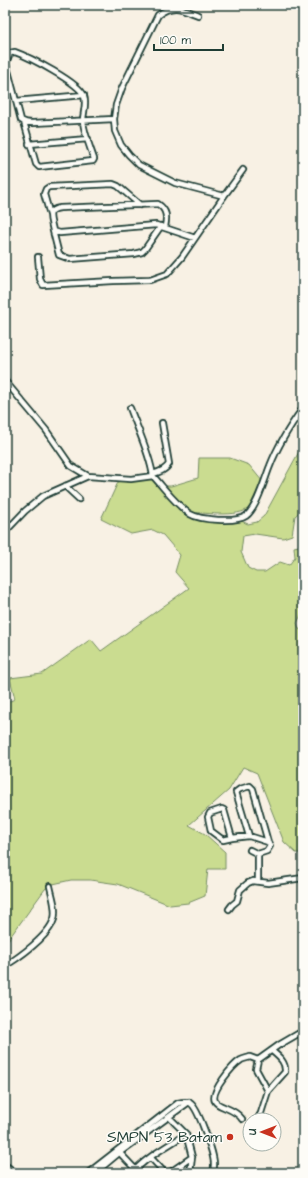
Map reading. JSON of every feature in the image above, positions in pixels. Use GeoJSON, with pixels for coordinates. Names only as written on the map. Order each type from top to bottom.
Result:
{"type":"FeatureCollection","features":[{"type":"Feature","properties":{"kind":"street"},"geometry":{"type":"LineString","coordinates":[[198,15],[175,7],[158,15],[122,88],[116,105],[114,119],[115,130],[121,145],[138,165],[175,183],[224,196]]}},
{"type":"Feature","properties":{"kind":"street"},"geometry":{"type":"LineString","coordinates":[[15,52],[69,81],[84,95],[83,120],[94,159],[93,161],[40,167],[36,164],[24,122],[21,120],[16,101],[6,63],[10,53],[15,52]]}},
{"type":"Feature","properties":{"kind":"street"},"geometry":{"type":"LineString","coordinates":[[16,101],[84,95]]}},
{"type":"Feature","properties":{"kind":"street"},"geometry":{"type":"LineString","coordinates":[[24,122],[114,119]]}},
{"type":"Feature","properties":{"kind":"street"},"geometry":{"type":"LineString","coordinates":[[30,144],[88,139]]}},
{"type":"Feature","properties":{"kind":"street"},"geometry":{"type":"LineString","coordinates":[[38,256],[40,279],[43,285],[150,280],[167,274],[182,257],[243,170]]}},
{"type":"Feature","properties":{"kind":"street"},"geometry":{"type":"LineString","coordinates":[[50,215],[51,211],[60,208],[140,205],[158,204],[164,208],[166,213],[163,227],[142,252],[134,254],[70,259],[59,255],[44,194],[46,189],[49,187],[113,184],[118,186],[140,205]]}},
{"type":"Feature","properties":{"kind":"street"},"geometry":{"type":"LineString","coordinates":[[53,231],[60,234],[156,225],[195,238]]}},
{"type":"Feature","properties":{"kind":"street"},"geometry":{"type":"LineString","coordinates":[[5,381],[46,430],[71,466],[88,476],[130,479],[153,475],[167,468],[169,464],[162,423]]}},
{"type":"Feature","properties":{"kind":"street"},"geometry":{"type":"LineString","coordinates":[[130,408],[147,452],[153,475],[177,503],[189,513],[198,518],[208,520],[240,518],[250,512],[263,488],[270,466],[289,428],[303,408]]}},
{"type":"Feature","properties":{"kind":"street"},"geometry":{"type":"LineString","coordinates":[[5,532],[25,511],[43,496],[88,476]]}},
{"type":"Feature","properties":{"kind":"street"},"geometry":{"type":"LineString","coordinates":[[65,486],[79,500]]}},
{"type":"Feature","properties":{"kind":"street"},"geometry":{"type":"LineString","coordinates":[[249,836],[236,792],[237,790],[250,786],[253,789],[270,846],[268,849],[258,854]]}},
{"type":"Feature","properties":{"kind":"street"},"geometry":{"type":"LineString","coordinates":[[232,838],[224,810],[222,809],[210,814],[208,817],[213,833],[223,840],[249,836],[268,842]]}},
{"type":"Feature","properties":{"kind":"street"},"geometry":{"type":"LineString","coordinates":[[250,850],[258,854]]}},
{"type":"Feature","properties":{"kind":"street"},"geometry":{"type":"LineString","coordinates":[[258,854],[258,882]]}},
{"type":"Feature","properties":{"kind":"street"},"geometry":{"type":"LineString","coordinates":[[229,910],[237,901],[240,890],[248,883],[268,883],[303,878]]}},
{"type":"Feature","properties":{"kind":"street"},"geometry":{"type":"LineString","coordinates":[[5,966],[45,934],[54,920],[54,907],[50,886]]}},
{"type":"Feature","properties":{"kind":"street"},"geometry":{"type":"LineString","coordinates":[[268,1092],[256,1069],[258,1060],[272,1051],[279,1044],[303,1031]]}},
{"type":"Feature","properties":{"kind":"street"},"geometry":{"type":"LineString","coordinates":[[261,1112],[268,1092],[286,1069],[285,1063],[272,1051]]}},
{"type":"Feature","properties":{"kind":"street"},"geometry":{"type":"LineString","coordinates":[[242,1119],[238,1113],[232,1109],[218,1105],[214,1101],[214,1095],[225,1077],[241,1060],[250,1057],[258,1060]]}},
{"type":"Feature","properties":{"kind":"street"},"geometry":{"type":"LineString","coordinates":[[95,1173],[118,1151],[178,1104],[182,1102],[189,1102],[195,1109],[204,1127],[214,1163],[213,1173]]}},
{"type":"Feature","properties":{"kind":"street"},"geometry":{"type":"LineString","coordinates":[[88,1173],[189,1102]]}},
{"type":"Feature","properties":{"kind":"street"},"geometry":{"type":"LineString","coordinates":[[169,1116],[186,1134],[192,1157],[190,1173]]}},
{"type":"Feature","properties":{"kind":"street"},"geometry":{"type":"LineString","coordinates":[[118,1151],[134,1172],[151,1158],[186,1134]]}},
{"type":"Feature","properties":{"kind":"street"},"geometry":{"type":"LineString","coordinates":[[169,1173],[192,1157]]}},
{"type":"Feature","properties":{"kind":"street"},"geometry":{"type":"LineString","coordinates":[[151,1158],[166,1173]]}},
{"type":"Feature","properties":{"kind":"street"},"geometry":{"type":"LineString","coordinates":[[5,1166],[16,1173]]}},
{"type":"Feature","properties":{"kind":"green space"},"geometry":{"type":"Polygon","coordinates":[[[301,448],[303,448],[303,509],[295,516],[292,535],[283,538],[255,534],[243,536],[241,552],[248,568],[256,572],[265,572],[280,562],[289,565],[295,557],[294,547],[303,545],[303,611],[297,623],[299,629],[303,631],[303,853],[296,853],[284,842],[257,773],[243,767],[229,790],[189,825],[205,834],[225,852],[225,869],[208,869],[205,896],[188,903],[170,905],[118,884],[90,880],[71,880],[53,884],[45,889],[5,944],[5,703],[15,699],[10,678],[42,674],[91,639],[101,651],[189,588],[175,572],[180,555],[163,535],[153,530],[131,534],[101,519],[120,478],[153,477],[163,486],[171,486],[198,478],[199,458],[230,458],[249,465],[262,481],[250,507],[245,511],[229,514],[186,512],[201,521],[239,520],[248,524],[257,522],[264,516],[301,448]]]}},
{"type":"Feature","properties":{"kind":"place","name":"SMPN 53 Batam"},"geometry":{"type":"Point","coordinates":[230,1137]}}]}
